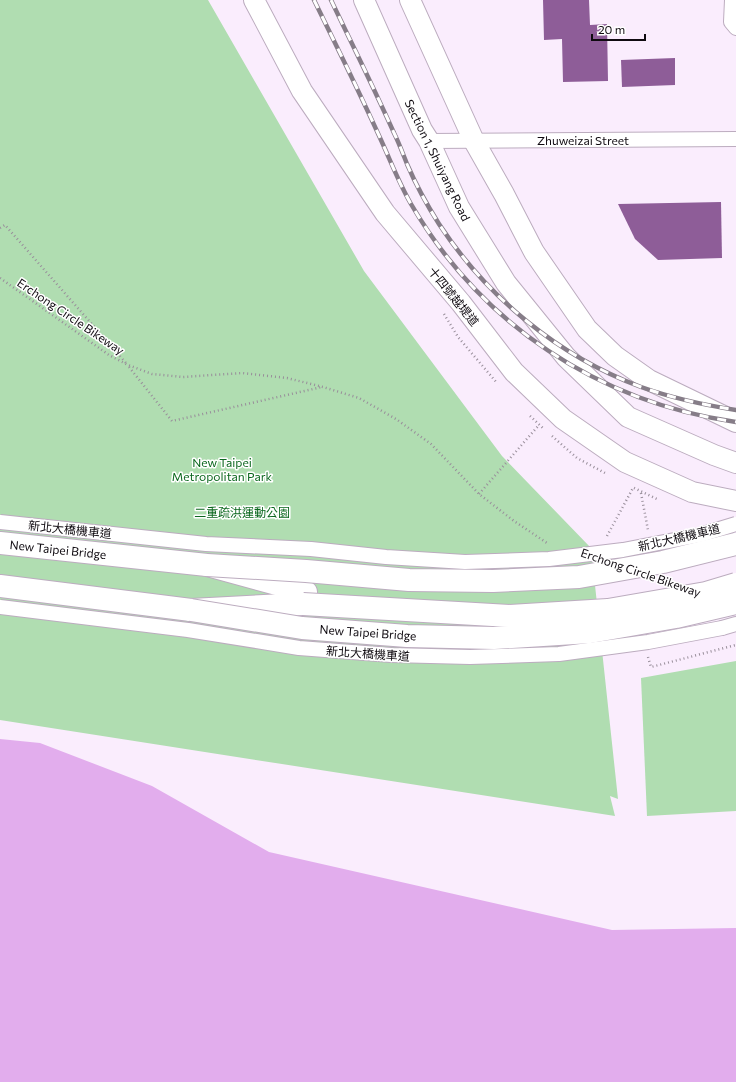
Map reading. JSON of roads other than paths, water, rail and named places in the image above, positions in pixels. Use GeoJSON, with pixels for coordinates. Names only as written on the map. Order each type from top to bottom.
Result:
{"type":"FeatureCollection","features":[{"type":"Feature","properties":{"kind":"highway","name":"New Taipei Bridge"},"geometry":{"type":"LineString","coordinates":[[0,543],[207,565],[306,571],[409,580],[493,581],[579,577],[664,562],[736,544]]}},
{"type":"Feature","properties":{"kind":"highway"},"geometry":{"type":"LineString","coordinates":[[207,565],[306,592],[511,604],[604,596],[702,580],[736,570]]}},
{"type":"Feature","properties":{"kind":"highway"},"geometry":{"type":"LineString","coordinates":[[190,610],[303,604],[510,616],[608,610],[706,593],[736,584]]}},
{"type":"Feature","properties":{"kind":"highway","name":"New Taipei Bridge"},"geometry":{"type":"LineString","coordinates":[[0,586],[190,610],[302,628],[407,636],[494,638],[590,632],[676,617],[736,603]]}},
{"type":"Feature","properties":{"kind":"street","name":"十四號越堤道"},"geometry":{"type":"LineString","coordinates":[[254,0],[302,91],[385,213],[461,303],[514,372],[563,419],[626,462],[692,492],[736,501]]}},
{"type":"Feature","properties":{"kind":"street","name":"Section 1, Shuiyang Road"},"geometry":{"type":"LineString","coordinates":[[364,0],[422,130],[429,141],[459,207],[502,277],[566,357],[628,417],[714,455],[736,462]]}},
{"type":"Feature","properties":{"kind":"street"},"geometry":{"type":"LineString","coordinates":[[410,0],[474,140],[534,252],[587,329],[615,356],[649,380],[736,422]]}},
{"type":"Feature","properties":{"kind":"street"},"geometry":{"type":"LineString","coordinates":[[732,0],[731,22],[736,28]]}},
{"type":"Feature","properties":{"kind":"street","name":"Zhuweizai Street"},"geometry":{"type":"LineString","coordinates":[[429,141],[736,139]]}},
{"type":"Feature","properties":{"kind":"street","name":"新北大橋機車道"},"geometry":{"type":"LineString","coordinates":[[0,522],[206,544],[311,549],[386,557],[465,562],[549,559],[622,550],[700,535],[736,524]]}},
{"type":"Feature","properties":{"kind":"street","name":"新北大橋機車道"},"geometry":{"type":"LineString","coordinates":[[0,606],[188,630],[299,648],[391,655],[470,657],[559,654],[648,642],[736,624]]}},
{"type":"Feature","properties":{"kind":"railway"},"geometry":{"type":"LineString","coordinates":[[314,0],[357,87],[411,204],[439,247],[472,286],[508,320],[548,350],[591,376],[637,396],[685,412],[736,422]]}},
{"type":"Feature","properties":{"kind":"railway"},"geometry":{"type":"LineString","coordinates":[[331,0],[379,99],[410,172],[426,202],[458,251],[479,276],[527,321],[553,341],[581,359],[610,374],[664,395],[736,410]]}},
{"type":"Feature","properties":{"kind":"park label","name":"New Taipei Metropolitan Park"},"geometry":{"type":"Point","coordinates":[222,469]}},
{"type":"Feature","properties":{"kind":"park label","name":"二重疏洪運動公園"},"geometry":{"type":"Point","coordinates":[242,512]}}]}
